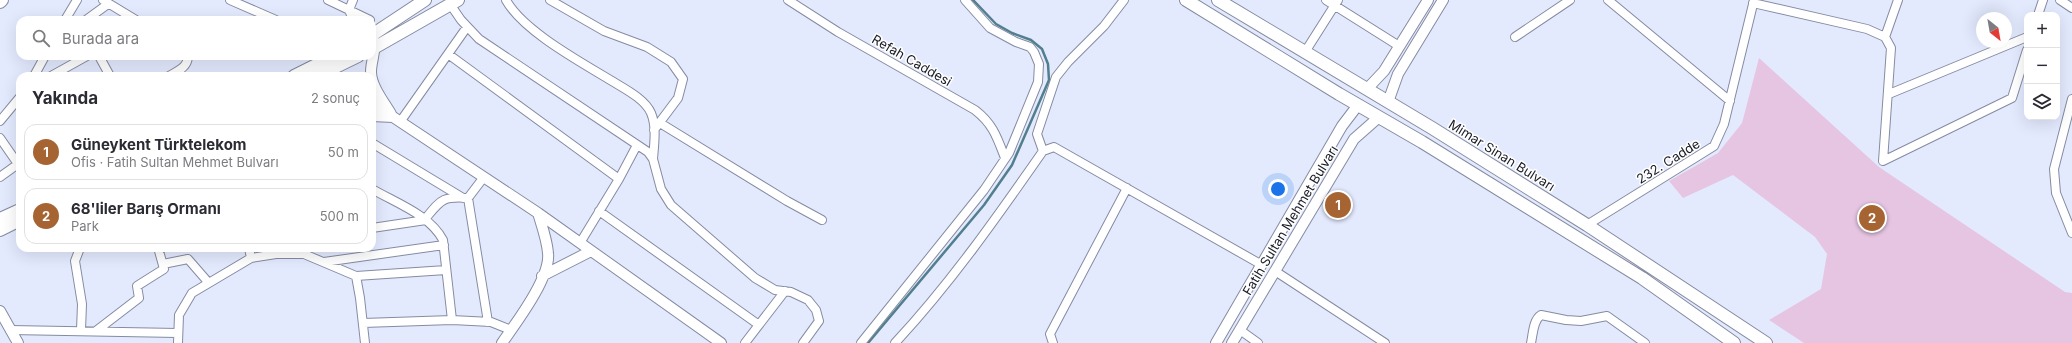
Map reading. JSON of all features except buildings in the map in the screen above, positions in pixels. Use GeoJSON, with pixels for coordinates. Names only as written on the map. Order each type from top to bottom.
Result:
{"type":"FeatureCollection","features":[{"type":"Feature","properties":{"kind":"main road"},"geometry":{"type":"LineString","coordinates":[[376,33],[425,0]]}},
{"type":"Feature","properties":{"kind":"main road"},"geometry":{"type":"LineString","coordinates":[[1186,0],[1642,278],[1734,343]]}},
{"type":"Feature","properties":{"kind":"main road","name":"Mimar Sinan Bulvarı"},"geometry":{"type":"LineString","coordinates":[[1218,0],[1367,89],[1587,225],[1766,343]]}},
{"type":"Feature","properties":{"kind":"main road"},"geometry":{"type":"LineString","coordinates":[[376,47],[454,2]]}},
{"type":"Feature","properties":{"kind":"main road"},"geometry":{"type":"LineString","coordinates":[[320,72],[330,60]]}},
{"type":"Feature","properties":{"kind":"main road"},"geometry":{"type":"LineString","coordinates":[[321,72],[343,60]]}},
{"type":"Feature","properties":{"kind":"main road"},"geometry":{"type":"LineString","coordinates":[[1358,104],[1360,95],[1367,89]]}},
{"type":"Feature","properties":{"kind":"main road"},"geometry":{"type":"LineString","coordinates":[[1379,117],[1385,110],[1388,102]]}},
{"type":"Feature","properties":{"kind":"main road"},"geometry":{"type":"LineString","coordinates":[[0,219],[16,212]]}},
{"type":"Feature","properties":{"kind":"main road"},"geometry":{"type":"LineString","coordinates":[[0,230],[16,222]]}},
{"type":"Feature","properties":{"kind":"street"},"geometry":{"type":"LineString","coordinates":[[67,16],[77,0]]}},
{"type":"Feature","properties":{"kind":"street"},"geometry":{"type":"LineString","coordinates":[[230,0],[267,16]]}},
{"type":"Feature","properties":{"kind":"street"},"geometry":{"type":"LineString","coordinates":[[328,0],[362,16]]}},
{"type":"Feature","properties":{"kind":"street"},"geometry":{"type":"LineString","coordinates":[[351,16],[349,10],[353,0]]}},
{"type":"Feature","properties":{"kind":"street"},"geometry":{"type":"LineString","coordinates":[[506,0],[512,11],[524,22],[568,54],[625,89],[645,104],[651,114],[654,130],[653,159],[660,190],[671,205],[755,278],[775,290],[808,300],[816,310],[819,321],[803,343]]}},
{"type":"Feature","properties":{"kind":"street"},"geometry":{"type":"LineString","coordinates":[[550,0],[604,31],[647,47],[671,62],[683,79],[678,98],[654,130]]}},
{"type":"Feature","properties":{"kind":"street","name":"Refah Caddesi"},"geometry":{"type":"LineString","coordinates":[[788,0],[838,32],[976,110],[987,119],[994,131],[1005,158]]}},
{"type":"Feature","properties":{"kind":"street"},"geometry":{"type":"LineString","coordinates":[[861,343],[984,190],[1005,158],[1038,82],[1039,64],[1030,47],[1016,42],[990,28],[965,0]]}},
{"type":"Feature","properties":{"kind":"street"},"geometry":{"type":"LineString","coordinates":[[1043,151],[1037,134],[1056,77],[1068,62],[1104,26],[1124,0]]}},
{"type":"Feature","properties":{"kind":"street"},"geometry":{"type":"LineString","coordinates":[[1326,0],[1337,3],[1399,46]]}},
{"type":"Feature","properties":{"kind":"street"},"geometry":{"type":"LineString","coordinates":[[1367,89],[1384,71],[1428,0]]}},
{"type":"Feature","properties":{"kind":"street"},"geometry":{"type":"LineString","coordinates":[[1388,102],[1398,74],[1443,0]]}},
{"type":"Feature","properties":{"kind":"street"},"geometry":{"type":"LineString","coordinates":[[1515,37],[1570,0]]}},
{"type":"Feature","properties":{"kind":"street"},"geometry":{"type":"LineString","coordinates":[[1608,0],[1730,101]]}},
{"type":"Feature","properties":{"kind":"street"},"geometry":{"type":"LineString","coordinates":[[1885,37],[1898,0]]}},
{"type":"Feature","properties":{"kind":"street"},"geometry":{"type":"LineString","coordinates":[[2039,12],[2043,0]]}},
{"type":"Feature","properties":{"kind":"street"},"geometry":{"type":"LineString","coordinates":[[2060,0],[2072,8]]}},
{"type":"Feature","properties":{"kind":"street"},"geometry":{"type":"LineString","coordinates":[[1754,1],[1867,30],[1885,37],[1892,48],[1883,161],[2012,98],[2024,60]]}},
{"type":"Feature","properties":{"kind":"street","name":"232. Cadde"},"geometry":{"type":"LineString","coordinates":[[1587,225],[1714,146],[1724,124],[1754,1]]}},
{"type":"Feature","properties":{"kind":"street"},"geometry":{"type":"LineString","coordinates":[[90,16],[105,2],[129,16]]}},
{"type":"Feature","properties":{"kind":"street"},"geometry":{"type":"LineString","coordinates":[[454,2],[467,26],[479,39],[648,152],[653,159]]}},
{"type":"Feature","properties":{"kind":"street"},"geometry":{"type":"LineString","coordinates":[[1305,52],[1337,3]]}},
{"type":"Feature","properties":{"kind":"street"},"geometry":{"type":"LineString","coordinates":[[376,22],[385,27]]}},
{"type":"Feature","properties":{"kind":"street"},"geometry":{"type":"LineString","coordinates":[[397,120],[448,54],[467,26]]}},
{"type":"Feature","properties":{"kind":"street"},"geometry":{"type":"LineString","coordinates":[[1889,94],[2024,38]]}},
{"type":"Feature","properties":{"kind":"street"},"geometry":{"type":"LineString","coordinates":[[448,54],[619,179]]}},
{"type":"Feature","properties":{"kind":"street"},"geometry":{"type":"LineString","coordinates":[[36,72],[43,60]]}},
{"type":"Feature","properties":{"kind":"street"},"geometry":{"type":"LineString","coordinates":[[58,72],[80,60]]}},
{"type":"Feature","properties":{"kind":"street"},"geometry":{"type":"LineString","coordinates":[[101,60],[108,72]]}},
{"type":"Feature","properties":{"kind":"street"},"geometry":{"type":"LineString","coordinates":[[176,72],[184,67],[188,60]]}},
{"type":"Feature","properties":{"kind":"street"},"geometry":{"type":"LineString","coordinates":[[371,72],[372,60]]}},
{"type":"Feature","properties":{"kind":"street"},"geometry":{"type":"LineString","coordinates":[[376,87],[397,120]]}},
{"type":"Feature","properties":{"kind":"street"},"geometry":{"type":"LineString","coordinates":[[2072,99],[2054,169],[2056,193],[2072,233]]}},
{"type":"Feature","properties":{"kind":"street"},"geometry":{"type":"LineString","coordinates":[[0,122],[16,102]]}},
{"type":"Feature","properties":{"kind":"street","name":"Fatih Sultan Mehmet Bulvarı"},"geometry":{"type":"LineString","coordinates":[[1216,343],[1342,126],[1358,104]]}},
{"type":"Feature","properties":{"kind":"street"},"geometry":{"type":"LineString","coordinates":[[376,106],[538,213],[721,343]]}},
{"type":"Feature","properties":{"kind":"street"},"geometry":{"type":"LineString","coordinates":[[376,117],[397,120]]}},
{"type":"Feature","properties":{"kind":"street","name":"Fatih Sultan Mehmet Bulvarı"},"geometry":{"type":"LineString","coordinates":[[1232,343],[1354,139],[1379,117]]}},
{"type":"Feature","properties":{"kind":"street"},"geometry":{"type":"LineString","coordinates":[[660,123],[787,201],[822,220]]}},
{"type":"Feature","properties":{"kind":"street"},"geometry":{"type":"LineString","coordinates":[[0,138],[16,159]]}},
{"type":"Feature","properties":{"kind":"street"},"geometry":{"type":"LineString","coordinates":[[580,243],[619,179],[637,145]]}},
{"type":"Feature","properties":{"kind":"street"},"geometry":{"type":"LineString","coordinates":[[376,146],[466,198]]}},
{"type":"Feature","properties":{"kind":"street"},"geometry":{"type":"LineString","coordinates":[[895,343],[915,322],[996,218],[1043,151],[1054,147],[1262,265]]}},
{"type":"Feature","properties":{"kind":"street"},"geometry":{"type":"LineString","coordinates":[[0,177],[16,165]]}},
{"type":"Feature","properties":{"kind":"street"},"geometry":{"type":"LineString","coordinates":[[376,227],[426,219],[439,202],[446,198],[466,198],[484,177]]}},
{"type":"Feature","properties":{"kind":"street"},"geometry":{"type":"LineString","coordinates":[[1053,343],[1050,334],[1127,188]]}},
{"type":"Feature","properties":{"kind":"street"},"geometry":{"type":"LineString","coordinates":[[376,191],[426,219],[438,230],[444,246],[452,320]]}},
{"type":"Feature","properties":{"kind":"street"},"geometry":{"type":"LineString","coordinates":[[466,198],[488,322]]}},
{"type":"Feature","properties":{"kind":"street"},"geometry":{"type":"LineString","coordinates":[[599,212],[759,325]]}},
{"type":"Feature","properties":{"kind":"street"},"geometry":{"type":"LineString","coordinates":[[363,323],[452,320],[488,322],[507,338],[536,293],[549,254],[538,213]]}},
{"type":"Feature","properties":{"kind":"street"},"geometry":{"type":"LineString","coordinates":[[323,262],[444,246]]}},
{"type":"Feature","properties":{"kind":"street"},"geometry":{"type":"LineString","coordinates":[[542,276],[591,251]]}},
{"type":"Feature","properties":{"kind":"street"},"geometry":{"type":"LineString","coordinates":[[78,252],[75,260],[82,304],[81,330]]}},
{"type":"Feature","properties":{"kind":"street"},"geometry":{"type":"LineString","coordinates":[[96,331],[139,298],[137,286],[164,269],[159,252]]}},
{"type":"Feature","properties":{"kind":"street"},"geometry":{"type":"LineString","coordinates":[[250,252],[251,258]]}},
{"type":"Feature","properties":{"kind":"street"},"geometry":{"type":"LineString","coordinates":[[178,343],[179,315],[185,302],[192,293],[208,282],[251,258],[272,252]]}},
{"type":"Feature","properties":{"kind":"street"},"geometry":{"type":"LineString","coordinates":[[306,252],[323,262],[356,276],[446,270]]}},
{"type":"Feature","properties":{"kind":"street"},"geometry":{"type":"LineString","coordinates":[[162,264],[188,259],[208,282]]}},
{"type":"Feature","properties":{"kind":"street"},"geometry":{"type":"LineString","coordinates":[[1275,271],[1385,343]]}},
{"type":"Feature","properties":{"kind":"street"},"geometry":{"type":"LineString","coordinates":[[356,276],[363,323],[364,343]]}},
{"type":"Feature","properties":{"kind":"street"},"geometry":{"type":"LineString","coordinates":[[745,343],[785,292]]}},
{"type":"Feature","properties":{"kind":"street"},"geometry":{"type":"LineString","coordinates":[[0,312],[18,343]]}},
{"type":"Feature","properties":{"kind":"street"},"geometry":{"type":"LineString","coordinates":[[1531,343],[1534,325],[1541,315],[1566,320],[1581,321],[1607,316],[1645,343]]}},
{"type":"Feature","properties":{"kind":"street"},"geometry":{"type":"LineString","coordinates":[[10,330],[81,330],[178,333]]}},
{"type":"Feature","properties":{"kind":"street"},"geometry":{"type":"LineString","coordinates":[[1240,330],[1258,343]]}},
{"type":"Feature","properties":{"kind":"shaded area"},"geometry":{"type":"Polygon","coordinates":[[[1759,58],[1879,167],[2065,292],[2072,293],[2072,343],[1804,343],[1769,320],[1821,289],[1827,254],[1815,237],[1733,175],[1683,198],[1669,181],[1718,153],[1742,123],[1759,58]]]}},
{"type":"Feature","properties":{"kind":"waterway"},"geometry":{"type":"LineString","coordinates":[[868,343],[984,205],[1012,165],[1049,80],[1048,64],[1042,49],[1031,40],[1012,33],[996,24],[973,0]]}},
{"type":"Feature","properties":{"kind":"place","name":"Güneykent Türktelekom"},"geometry":{"type":"Point","coordinates":[1338,205]}},
{"type":"Feature","properties":{"kind":"place","name":"68'liler Barış Ormanı"},"geometry":{"type":"Point","coordinates":[1872,218]}}]}
